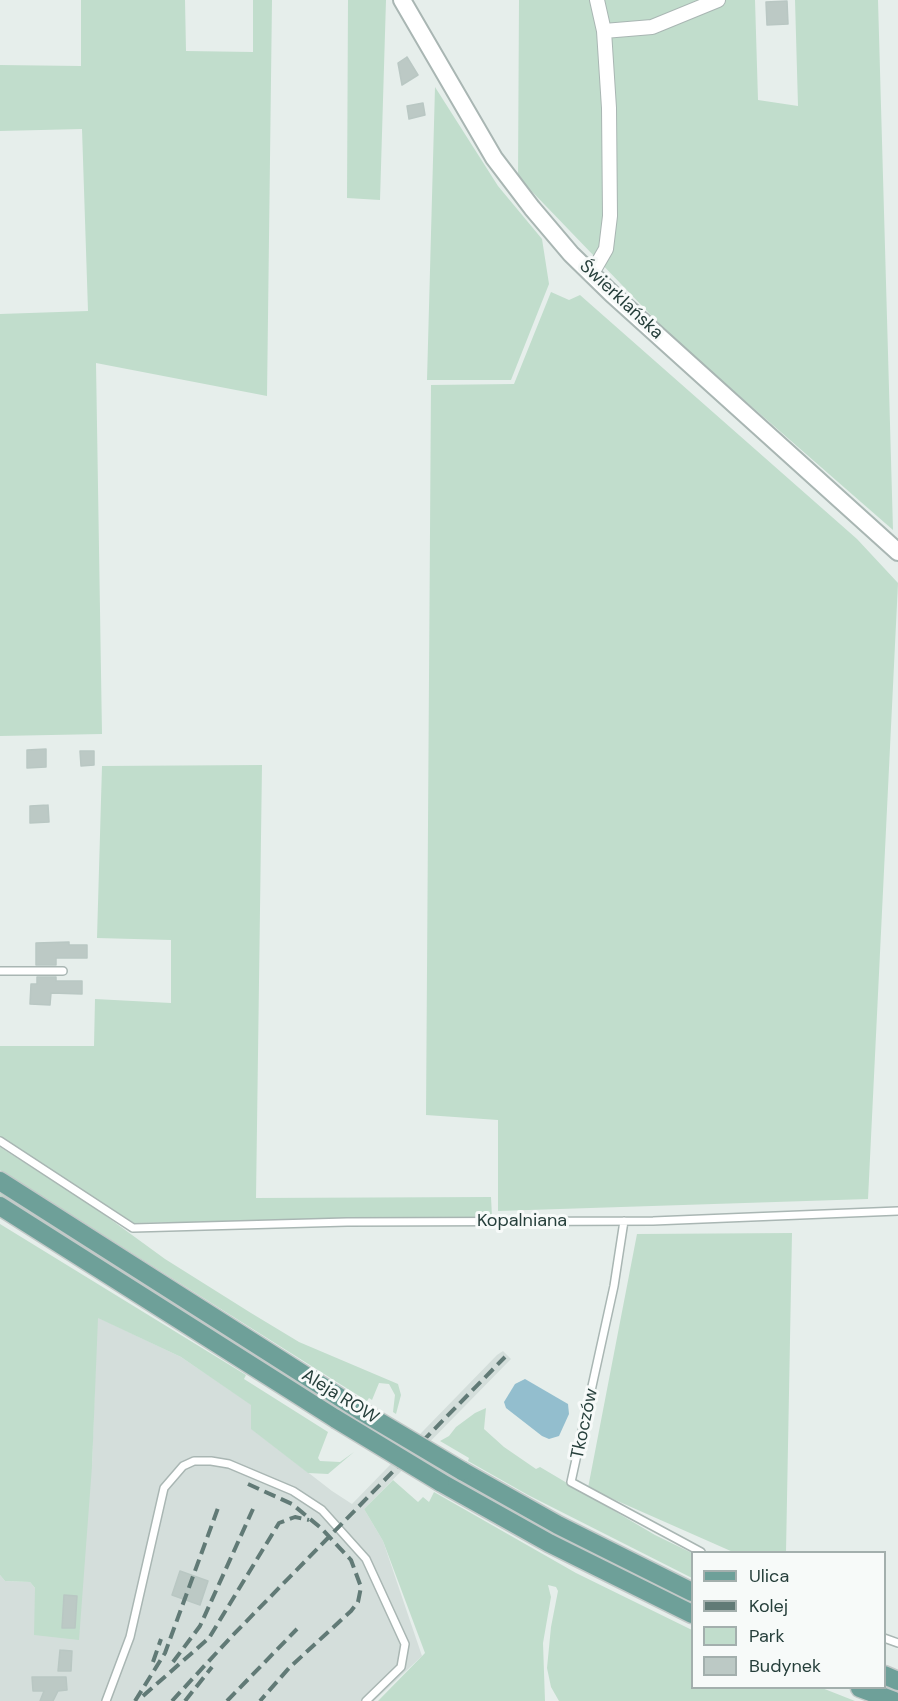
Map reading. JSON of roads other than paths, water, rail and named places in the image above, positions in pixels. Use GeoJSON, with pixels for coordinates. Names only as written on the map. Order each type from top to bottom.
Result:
{"type":"FeatureCollection","features":[{"type":"Feature","properties":{"kind":"main road","name":"Aleja ROW"},"geometry":{"type":"LineString","coordinates":[[0,1181],[361,1411],[462,1472],[558,1525],[691,1591]]}},
{"type":"Feature","properties":{"kind":"main road","name":"Aleja ROW"},"geometry":{"type":"LineString","coordinates":[[0,1206],[336,1419],[440,1482],[559,1548],[691,1613]]}},
{"type":"Feature","properties":{"kind":"main road"},"geometry":{"type":"LineString","coordinates":[[863,1689],[894,1701]]}},
{"type":"Feature","properties":{"kind":"street","name":"Świerklańska"},"geometry":{"type":"LineString","coordinates":[[402,0],[494,158],[532,208],[591,275],[898,552]]}},
{"type":"Feature","properties":{"kind":"street"},"geometry":{"type":"LineString","coordinates":[[591,275],[606,249],[609,230],[609,108],[604,31],[597,0]]}},
{"type":"Feature","properties":{"kind":"street"},"geometry":{"type":"LineString","coordinates":[[604,31],[657,25],[718,0]]}},
{"type":"Feature","properties":{"kind":"lane"},"geometry":{"type":"LineString","coordinates":[[0,971],[63,971]]}},
{"type":"Feature","properties":{"kind":"lane","name":"Kopalniana"},"geometry":{"type":"LineString","coordinates":[[0,1141],[133,1228],[347,1222],[624,1221],[898,1211]]}},
{"type":"Feature","properties":{"kind":"lane","name":"Tkoczów"},"geometry":{"type":"LineString","coordinates":[[624,1221],[607,1319],[571,1482],[699,1551]]}},
{"type":"Feature","properties":{"kind":"lane"},"geometry":{"type":"LineString","coordinates":[[106,1701],[130,1637],[164,1488],[183,1466],[194,1461],[211,1461],[265,1477],[293,1491],[322,1510],[366,1558],[405,1644],[401,1667],[366,1701]]}},
{"type":"Feature","properties":{"kind":"water"},"geometry":{"type":"Polygon","coordinates":[[[525,1379],[568,1404],[569,1414],[559,1436],[549,1439],[542,1436],[506,1408],[504,1402],[515,1384],[525,1379]]]}},
{"type":"Feature","properties":{"kind":"railway"},"geometry":{"type":"LineString","coordinates":[[172,1701],[232,1636],[505,1357]]}},
{"type":"Feature","properties":{"kind":"railway"},"geometry":{"type":"LineString","coordinates":[[248,1484],[292,1504],[321,1528],[351,1560],[361,1587],[358,1602],[351,1611],[289,1668],[260,1701]]}},
{"type":"Feature","properties":{"kind":"railway"},"geometry":{"type":"LineString","coordinates":[[135,1701],[165,1653],[218,1508]]}},
{"type":"Feature","properties":{"kind":"railway"},"geometry":{"type":"LineString","coordinates":[[173,1662],[200,1626],[253,1509]]}},
{"type":"Feature","properties":{"kind":"railway"},"geometry":{"type":"LineString","coordinates":[[143,1696],[209,1638],[279,1523],[295,1517],[309,1520]]}},
{"type":"Feature","properties":{"kind":"railway"},"geometry":{"type":"LineString","coordinates":[[227,1701],[297,1629]]}},
{"type":"Feature","properties":{"kind":"railway"},"geometry":{"type":"LineString","coordinates":[[153,1662],[161,1639]]}},
{"type":"Feature","properties":{"kind":"railway"},"geometry":{"type":"LineString","coordinates":[[185,1701],[212,1667]]}}]}
